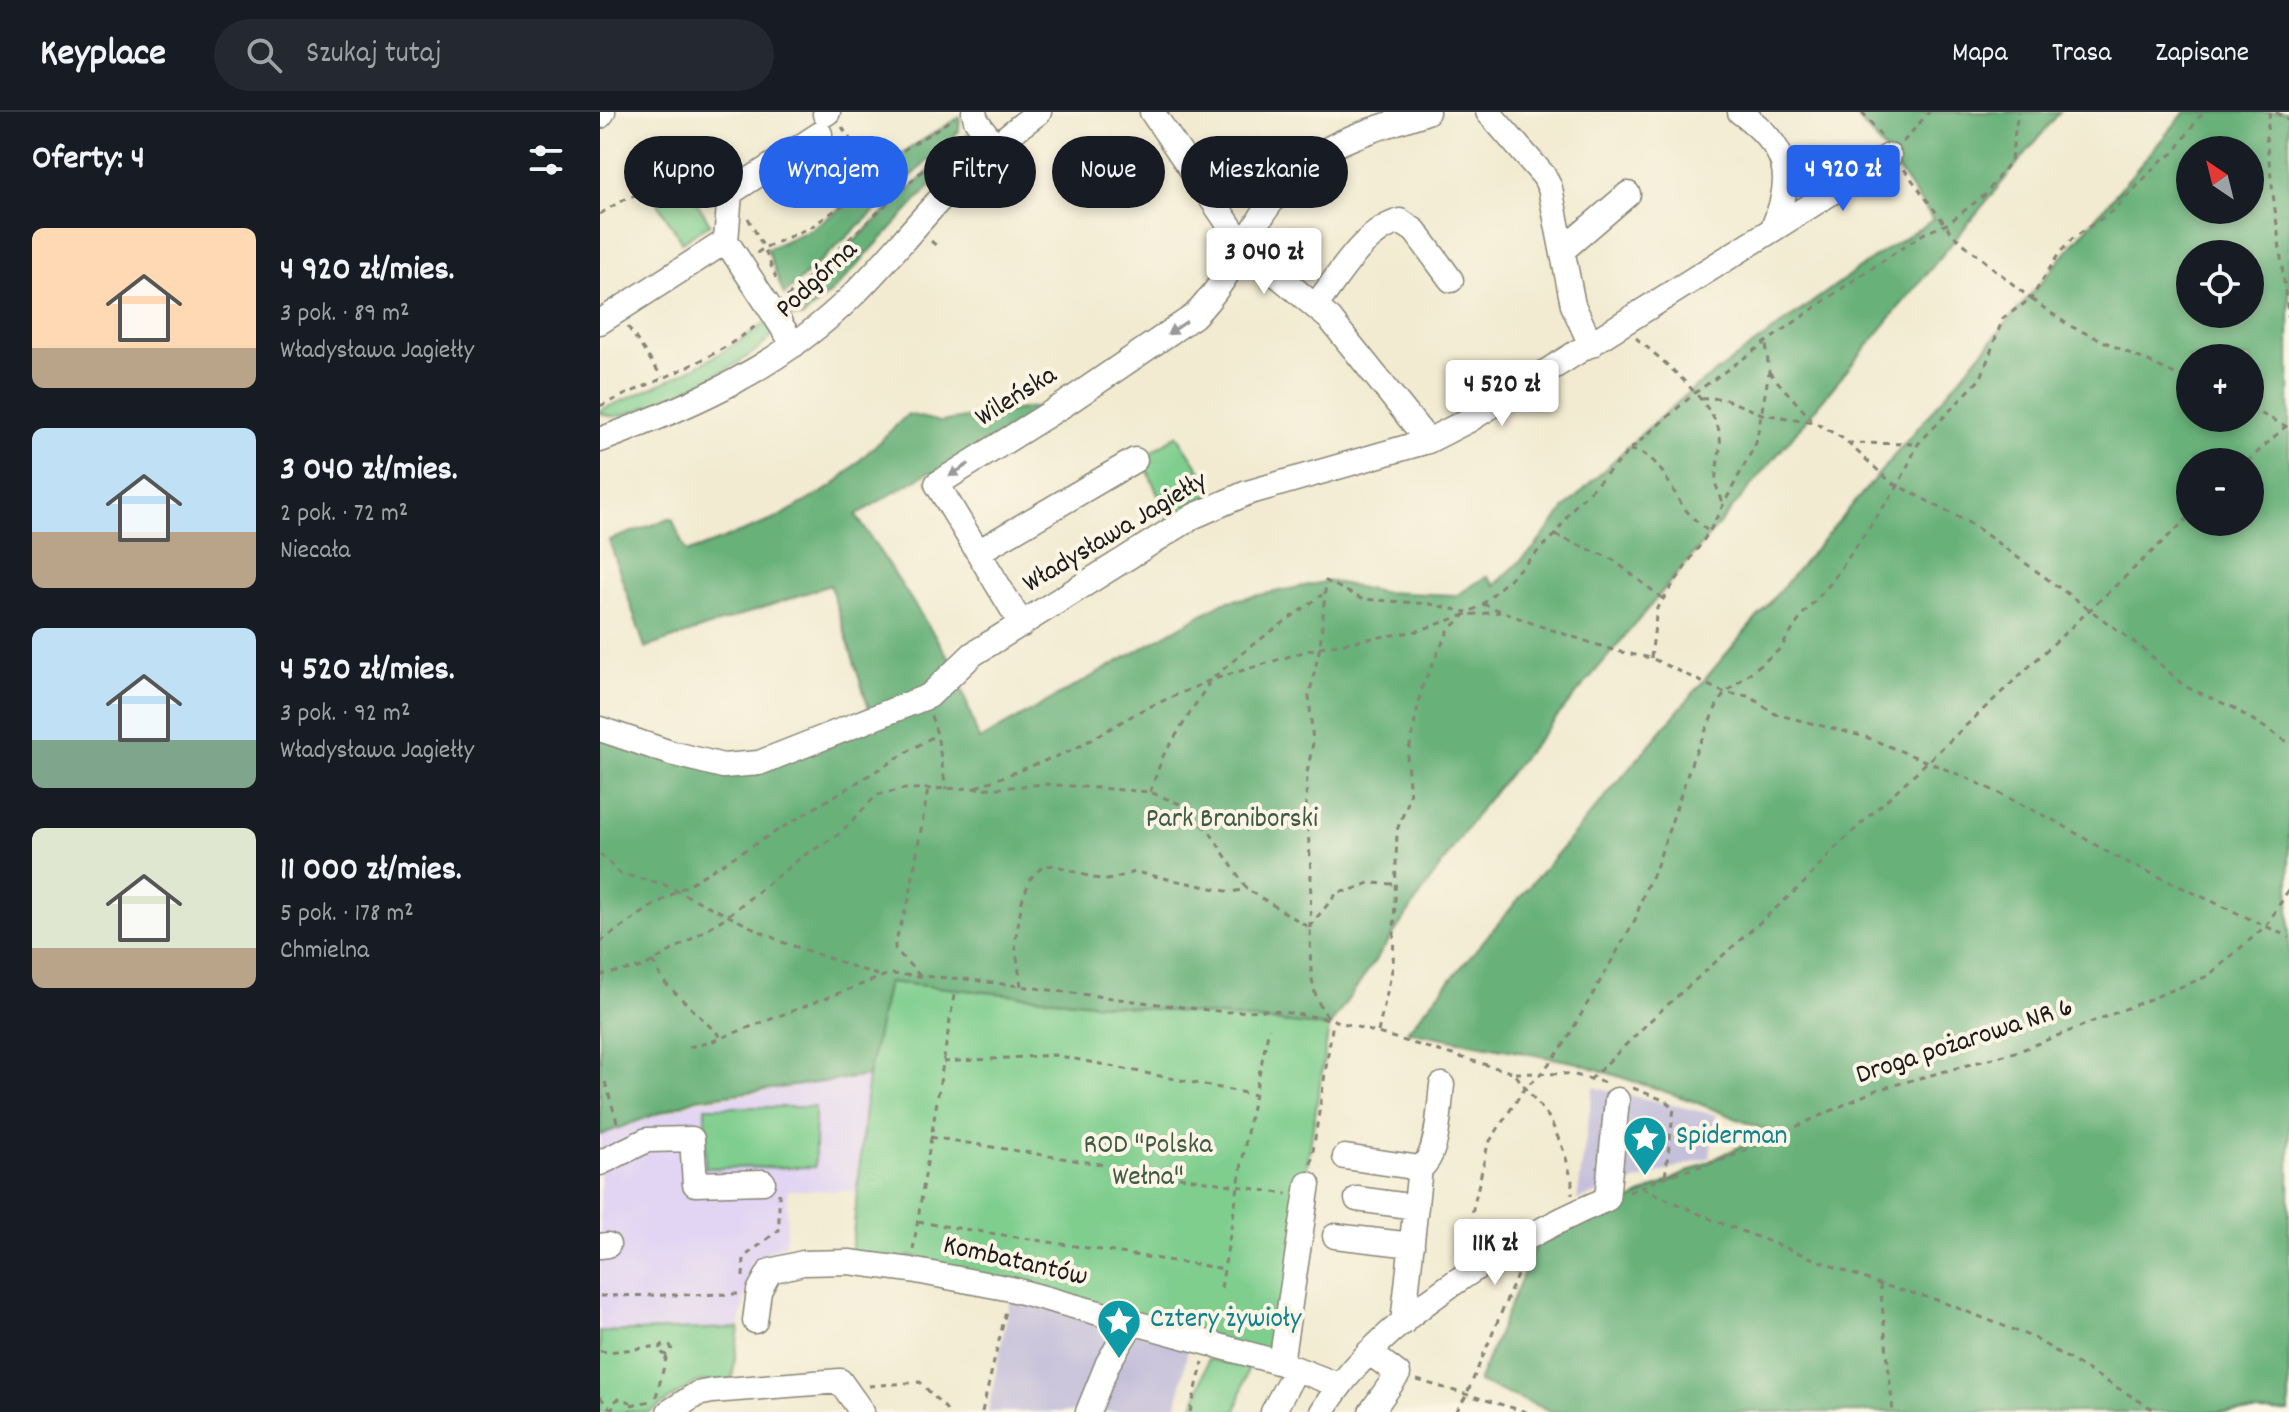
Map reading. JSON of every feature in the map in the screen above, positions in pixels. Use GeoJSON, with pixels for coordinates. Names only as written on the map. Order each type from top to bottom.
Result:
{"type":"FeatureCollection","features":[{"type":"Feature","properties":{"kind":"street","name":"Podgórna"},"geometry":{"type":"LineString","coordinates":[[1008,136],[1039,112]]}},
{"type":"Feature","properties":{"kind":"street"},"geometry":{"type":"LineString","coordinates":[[1152,112],[1245,248],[1330,319],[1428,441]]}},
{"type":"Feature","properties":{"kind":"street"},"geometry":{"type":"LineString","coordinates":[[1245,248],[1266,211],[1289,180],[1308,162],[1357,136],[1427,112]]}},
{"type":"Feature","properties":{"kind":"street"},"geometry":{"type":"LineString","coordinates":[[1488,112],[1544,176],[1550,188],[1573,305],[1591,345]]}},
{"type":"Feature","properties":{"kind":"street"},"geometry":{"type":"LineString","coordinates":[[1740,112],[1766,133],[1784,166],[1787,186],[1772,230]]}},
{"type":"Feature","properties":{"kind":"street"},"geometry":{"type":"LineString","coordinates":[[794,345],[726,241],[730,193],[827,119]]}},
{"type":"Feature","properties":{"kind":"street"},"geometry":{"type":"LineString","coordinates":[[966,122],[976,120],[988,136]]}},
{"type":"Feature","properties":{"kind":"street","name":"Władysława Jagiełły"},"geometry":{"type":"LineString","coordinates":[[600,729],[671,753],[723,766],[759,763],[925,697],[973,654],[1194,516],[1247,493],[1428,441],[1469,420],[1891,154]]}},
{"type":"Feature","properties":{"kind":"street"},"geometry":{"type":"LineString","coordinates":[[1563,250],[1628,194]]}},
{"type":"Feature","properties":{"kind":"street","name":"Podgórna"},"geometry":{"type":"LineString","coordinates":[[600,440],[722,390],[760,370],[851,297],[932,208]]}},
{"type":"Feature","properties":{"kind":"street"},"geometry":{"type":"LineString","coordinates":[[1316,305],[1369,238],[1384,225],[1400,221],[1415,231],[1451,280]]}},
{"type":"Feature","properties":{"kind":"street"},"geometry":{"type":"LineString","coordinates":[[600,322],[726,241]]}},
{"type":"Feature","properties":{"kind":"street","name":"Wileńska"},"geometry":{"type":"LineString","coordinates":[[1022,625],[937,484],[1065,404],[1194,316],[1206,305],[1245,248]]}},
{"type":"Feature","properties":{"kind":"street"},"geometry":{"type":"LineString","coordinates":[[978,552],[1135,460]]}},
{"type":"Feature","properties":{"kind":"street"},"geometry":{"type":"LineString","coordinates":[[1345,1157],[1420,1168],[1428,1164],[1434,1147],[1442,1085]]}},
{"type":"Feature","properties":{"kind":"street"},"geometry":{"type":"LineString","coordinates":[[1322,1412],[1338,1385],[1369,1352],[1403,1323],[1467,1276],[1521,1243],[1607,1199],[1617,1100]]}},
{"type":"Feature","properties":{"kind":"street"},"geometry":{"type":"LineString","coordinates":[[600,1163],[647,1140],[692,1139],[695,1184],[763,1182]]}},
{"type":"Feature","properties":{"kind":"street"},"geometry":{"type":"LineString","coordinates":[[1403,1323],[1420,1168]]}},
{"type":"Feature","properties":{"kind":"street"},"geometry":{"type":"LineString","coordinates":[[1273,1412],[1288,1366],[1307,1188]]}},
{"type":"Feature","properties":{"kind":"street"},"geometry":{"type":"LineString","coordinates":[[1357,1199],[1416,1207]]}},
{"type":"Feature","properties":{"kind":"street"},"geometry":{"type":"LineString","coordinates":[[1335,1236],[1412,1245]]}},
{"type":"Feature","properties":{"kind":"street","name":"Kombatantów"},"geometry":{"type":"LineString","coordinates":[[755,1321],[759,1291],[770,1271],[803,1263],[834,1262],[911,1270],[1011,1289],[1288,1366],[1338,1385]]}},
{"type":"Feature","properties":{"kind":"street"},"geometry":{"type":"LineString","coordinates":[[1088,1412],[1108,1363],[1132,1323]]}},
{"type":"Feature","properties":{"kind":"street"},"geometry":{"type":"LineString","coordinates":[[1369,1352],[1398,1374],[1371,1412]]}},
{"type":"Feature","properties":{"kind":"street"},"geometry":{"type":"LineString","coordinates":[[669,1412],[697,1394],[712,1391],[840,1381],[862,1412]]}},
{"type":"Feature","properties":{"kind":"path"},"geometry":{"type":"LineString","coordinates":[[1862,112],[1953,235],[2031,299],[2070,326],[2176,375]]}},
{"type":"Feature","properties":{"kind":"path"},"geometry":{"type":"LineString","coordinates":[[1891,154],[1929,112]]}},
{"type":"Feature","properties":{"kind":"path"},"geometry":{"type":"LineString","coordinates":[[1378,1032],[1393,966],[1397,830],[1410,797],[1407,760],[1422,687],[1448,631],[1483,604],[1555,535],[1572,509],[1630,450],[1695,393],[1851,282],[1923,234],[1947,224],[1986,194],[2011,159],[2018,112]]}},
{"type":"Feature","properties":{"kind":"path"},"geometry":{"type":"LineString","coordinates":[[1467,1276],[1473,1209],[1488,1144],[1526,1086],[1540,1075],[1563,1046],[1635,920],[1692,761],[1725,693],[1780,649],[1803,614],[1830,584],[1898,486],[1918,444],[1981,378],[2003,318],[2031,299],[2065,247],[2115,209],[2162,160],[2174,153],[2199,117],[2206,112]]}},
{"type":"Feature","properties":{"kind":"path"},"geometry":{"type":"LineString","coordinates":[[2270,112],[2266,137],[2289,322]]}},
{"type":"Feature","properties":{"kind":"path"},"geometry":{"type":"LineString","coordinates":[[2276,112],[2289,121]]}},
{"type":"Feature","properties":{"kind":"path"},"geometry":{"type":"LineString","coordinates":[[827,119],[843,136]]}},
{"type":"Feature","properties":{"kind":"path"},"geometry":{"type":"LineString","coordinates":[[908,151],[966,122]]}},
{"type":"Feature","properties":{"kind":"path"},"geometry":{"type":"LineString","coordinates":[[908,181],[966,122]]}},
{"type":"Feature","properties":{"kind":"path"},"geometry":{"type":"LineString","coordinates":[[600,214],[624,200]]}},
{"type":"Feature","properties":{"kind":"path"},"geometry":{"type":"LineString","coordinates":[[743,210],[764,248],[811,227],[839,208]]}},
{"type":"Feature","properties":{"kind":"path"},"geometry":{"type":"LineString","coordinates":[[600,406],[744,335],[882,208]]}},
{"type":"Feature","properties":{"kind":"path"},"geometry":{"type":"LineString","coordinates":[[931,241],[938,247]]}},
{"type":"Feature","properties":{"kind":"path"},"geometry":{"type":"LineString","coordinates":[[628,322],[662,377]]}},
{"type":"Feature","properties":{"kind":"path"},"geometry":{"type":"LineString","coordinates":[[1621,326],[1714,414],[1721,449],[1716,483],[1723,503]]}},
{"type":"Feature","properties":{"kind":"path"},"geometry":{"type":"LineString","coordinates":[[1651,658],[1657,608],[1709,532],[1756,443],[1769,372],[1766,343]]}},
{"type":"Feature","properties":{"kind":"path"},"geometry":{"type":"LineString","coordinates":[[1769,372],[1814,422],[1847,443],[1898,486],[1973,525],[2145,650],[2184,686],[2234,708],[2289,743]]}},
{"type":"Feature","properties":{"kind":"path"},"geometry":{"type":"LineString","coordinates":[[1701,399],[1722,398],[1762,414],[1814,422]]}},
{"type":"Feature","properties":{"kind":"path"},"geometry":{"type":"LineString","coordinates":[[2263,448],[2287,427],[2264,415]]}},
{"type":"Feature","properties":{"kind":"path"},"geometry":{"type":"LineString","coordinates":[[1847,443],[1918,444]]}},
{"type":"Feature","properties":{"kind":"path"},"geometry":{"type":"LineString","coordinates":[[1630,450],[1644,452],[1657,464],[1687,512],[1709,532]]}},
{"type":"Feature","properties":{"kind":"path"},"geometry":{"type":"LineString","coordinates":[[1590,1080],[1654,1017],[1804,883],[1833,850],[2176,529]]}},
{"type":"Feature","properties":{"kind":"path"},"geometry":{"type":"LineString","coordinates":[[1555,535],[1612,559],[1663,599]]}},
{"type":"Feature","properties":{"kind":"path"},"geometry":{"type":"LineString","coordinates":[[1332,1020],[1318,1005],[1313,987],[1309,928],[1311,871],[1306,804],[1307,773],[1313,743],[1309,696],[1320,647],[1326,581],[1362,599],[1430,604],[1467,614]]}},
{"type":"Feature","properties":{"kind":"path"},"geometry":{"type":"LineString","coordinates":[[1150,792],[1163,756],[1211,680],[1251,646],[1324,594]]}},
{"type":"Feature","properties":{"kind":"path"},"geometry":{"type":"LineString","coordinates":[[1483,604],[1616,651],[1651,658],[1725,693],[1749,696],[1775,714],[1866,737],[1972,780],[2059,823],[2114,856],[2289,937]]}},
{"type":"Feature","properties":{"kind":"path"},"geometry":{"type":"LineString","coordinates":[[967,789],[989,784],[1073,750],[1142,710],[1211,680],[1320,647],[1417,631],[1467,614],[1504,612]]}},
{"type":"Feature","properties":{"kind":"path"},"geometry":{"type":"LineString","coordinates":[[925,697],[937,734],[946,789]]}},
{"type":"Feature","properties":{"kind":"path"},"geometry":{"type":"LineString","coordinates":[[600,942],[625,923],[937,734]]}},
{"type":"Feature","properties":{"kind":"path"},"geometry":{"type":"LineString","coordinates":[[600,975],[643,967],[726,917],[792,864],[838,835],[877,795],[903,789],[1044,784],[1150,792],[1185,806],[1211,834],[1247,889],[1309,928]]}},
{"type":"Feature","properties":{"kind":"path"},"geometry":{"type":"LineString","coordinates":[[920,976],[895,949],[895,943],[909,899],[928,789]]}},
{"type":"Feature","properties":{"kind":"path"},"geometry":{"type":"LineString","coordinates":[[600,854],[621,874],[663,884],[782,942],[883,977]]}},
{"type":"Feature","properties":{"kind":"path"},"geometry":{"type":"LineString","coordinates":[[1021,986],[1015,943],[1022,901],[1030,879],[1042,867],[1054,865],[1108,880],[1135,872],[1231,892],[1247,889]]}},
{"type":"Feature","properties":{"kind":"path"},"geometry":{"type":"LineString","coordinates":[[1309,928],[1338,892],[1369,883],[1396,885]]}},
{"type":"Feature","properties":{"kind":"path","name":"Droga pożarowa NR 6"},"geometry":{"type":"LineString","coordinates":[[1879,1284],[1713,1220],[1641,1188],[1665,1177],[1728,1158],[1876,1090],[2019,1051],[2208,976],[2267,925],[2289,889]]}},
{"type":"Feature","properties":{"kind":"path"},"geometry":{"type":"LineString","coordinates":[[653,961],[663,981],[722,1038]]}},
{"type":"Feature","properties":{"kind":"path"},"geometry":{"type":"LineString","coordinates":[[689,1047],[722,1038],[889,974],[1021,986],[1226,1012],[1268,1010],[1332,1020],[1514,1073],[1540,1075]]}},
{"type":"Feature","properties":{"kind":"path"},"geometry":{"type":"LineString","coordinates":[[911,1270],[955,989]]}},
{"type":"Feature","properties":{"kind":"path"},"geometry":{"type":"LineString","coordinates":[[930,1137],[1239,1187],[1307,1188],[1332,1020]]}},
{"type":"Feature","properties":{"kind":"path"},"geometry":{"type":"LineString","coordinates":[[1221,1288],[1269,1028]]}},
{"type":"Feature","properties":{"kind":"path"},"geometry":{"type":"LineString","coordinates":[[943,1062],[1055,1055],[1255,1095]]}},
{"type":"Feature","properties":{"kind":"path"},"geometry":{"type":"LineString","coordinates":[[1514,1073],[1550,1119],[1561,1142],[1577,1212]]}},
{"type":"Feature","properties":{"kind":"path"},"geometry":{"type":"LineString","coordinates":[[605,1082],[618,1125]]}},
{"type":"Feature","properties":{"kind":"path"},"geometry":{"type":"LineString","coordinates":[[1665,1177],[1673,1110]]}},
{"type":"Feature","properties":{"kind":"path"},"geometry":{"type":"LineString","coordinates":[[744,1257],[779,1230],[779,1181],[763,1182]]}},
{"type":"Feature","properties":{"kind":"path"},"geometry":{"type":"LineString","coordinates":[[918,1222],[1225,1269]]}},
{"type":"Feature","properties":{"kind":"path"},"geometry":{"type":"LineString","coordinates":[[1456,1412],[1466,1396],[1517,1279],[1523,1258],[1521,1243]]}},
{"type":"Feature","properties":{"kind":"path"},"geometry":{"type":"LineString","coordinates":[[1893,1412],[1879,1284],[1937,1300],[2032,1337],[2158,1412]]}},
{"type":"Feature","properties":{"kind":"path"},"geometry":{"type":"LineString","coordinates":[[982,1412],[1011,1289]]}},
{"type":"Feature","properties":{"kind":"path"},"geometry":{"type":"LineString","coordinates":[[600,1296],[743,1294]]}},
{"type":"Feature","properties":{"kind":"path"},"geometry":{"type":"LineString","coordinates":[[600,1351],[666,1343],[671,1348],[654,1400],[631,1405]]}},
{"type":"Feature","properties":{"kind":"path"},"geometry":{"type":"LineString","coordinates":[[661,1346],[661,1351],[667,1355]]}},
{"type":"Feature","properties":{"kind":"path"},"geometry":{"type":"LineString","coordinates":[[1190,1412],[1205,1354]]}},
{"type":"Feature","properties":{"kind":"path"},"geometry":{"type":"LineString","coordinates":[[1398,1374],[1527,1412]]}},
{"type":"Feature","properties":{"kind":"path"},"geometry":{"type":"LineString","coordinates":[[845,1388],[920,1382],[949,1412]]}},
{"type":"Feature","properties":{"kind":"path"},"geometry":{"type":"LineString","coordinates":[[600,1397],[612,1410]]}},
{"type":"Feature","properties":{"kind":"path"},"geometry":{"type":"LineString","coordinates":[[612,1410],[613,1402],[621,1398],[631,1405],[630,1412]]}},
{"type":"Feature","properties":{"kind":"shaded area"},"geometry":{"type":"Polygon","coordinates":[[[868,1076],[857,1191],[788,1190],[786,1243],[752,1260],[739,1328],[600,1332],[600,1136],[696,1102],[868,1076]]]}},
{"type":"Feature","properties":{"kind":"shaded area"},"geometry":{"type":"Polygon","coordinates":[[[1593,1087],[1716,1115],[1710,1157],[1577,1200],[1593,1087]]]}},
{"type":"Feature","properties":{"kind":"shaded area"},"geometry":{"type":"Polygon","coordinates":[[[1011,1296],[1188,1347],[1176,1412],[988,1412],[1011,1296]]]}},
{"type":"Feature","properties":{"kind":"green space","name":"Park Braniborski"},"geometry":{"type":"Polygon","coordinates":[[[1853,112],[2060,112],[1483,805],[1329,1027],[888,982],[868,1076],[697,1099],[600,1135],[600,734],[734,760],[869,709],[830,585],[645,648],[609,540],[672,518],[686,553],[773,520],[833,486],[908,414],[940,422],[1047,405],[937,474],[929,472],[856,515],[955,667],[979,740],[1224,602],[1329,581],[1381,592],[1457,595],[1487,576],[1495,585],[1533,549],[1566,507],[1694,388],[1876,256],[1933,220],[1853,112]]]}},
{"type":"Feature","properties":{"kind":"green space"},"geometry":{"type":"Polygon","coordinates":[[[2185,112],[2289,112],[2289,1412],[1553,1412],[1478,1382],[1535,1246],[1770,1132],[1690,1100],[1578,1063],[1407,1031],[2185,112]]]}},
{"type":"Feature","properties":{"kind":"green space"},"geometry":{"type":"Polygon","coordinates":[[[960,117],[959,131],[954,136],[930,136],[960,117]]]}},
{"type":"Feature","properties":{"kind":"green space"},"geometry":{"type":"Polygon","coordinates":[[[924,139],[924,164],[908,179],[908,149],[924,139]]]}},
{"type":"Feature","properties":{"kind":"green space"},"geometry":{"type":"Polygon","coordinates":[[[924,175],[924,193],[835,289],[803,317],[782,317],[778,313],[889,208],[908,208],[908,191],[924,175]]]}},
{"type":"Feature","properties":{"kind":"green space"},"geometry":{"type":"Polygon","coordinates":[[[661,208],[700,208],[710,224],[682,242],[661,208]]]}},
{"type":"Feature","properties":{"kind":"green space"},"geometry":{"type":"Polygon","coordinates":[[[841,208],[878,208],[784,295],[767,249],[809,230],[841,208]]]}},
{"type":"Feature","properties":{"kind":"green space"},"geometry":{"type":"Polygon","coordinates":[[[770,319],[774,331],[766,342],[728,368],[678,394],[633,412],[618,416],[600,413],[600,410],[710,359],[770,319]]]}},
{"type":"Feature","properties":{"kind":"green space"},"geometry":{"type":"Polygon","coordinates":[[[1177,435],[1214,490],[1213,496],[1169,521],[1145,464],[1152,452],[1177,435]]]}},
{"type":"Feature","properties":{"kind":"green space","name":"ROD \"Polska Wełna\""},"geometry":{"type":"Polygon","coordinates":[[[887,982],[1329,1027],[1277,1355],[926,1266],[919,1257],[851,1257],[868,1076],[887,982]]]}},
{"type":"Feature","properties":{"kind":"green space"},"geometry":{"type":"Polygon","coordinates":[[[705,1107],[815,1107],[815,1167],[705,1168],[705,1107]]]}},
{"type":"Feature","properties":{"kind":"green space"},"geometry":{"type":"Polygon","coordinates":[[[739,1328],[732,1380],[697,1382],[650,1412],[600,1412],[600,1332],[739,1328]]]}},
{"type":"Feature","properties":{"kind":"green space"},"geometry":{"type":"Polygon","coordinates":[[[1208,1359],[1248,1368],[1236,1412],[1193,1410],[1208,1359]]]}},
{"type":"Feature","properties":{"kind":"place","name":"Spiderman"},"geometry":{"type":"Point","coordinates":[1645,1177]}},
{"type":"Feature","properties":{"kind":"place","name":"Cztery żywioły"},"geometry":{"type":"Point","coordinates":[1119,1360]}}]}
